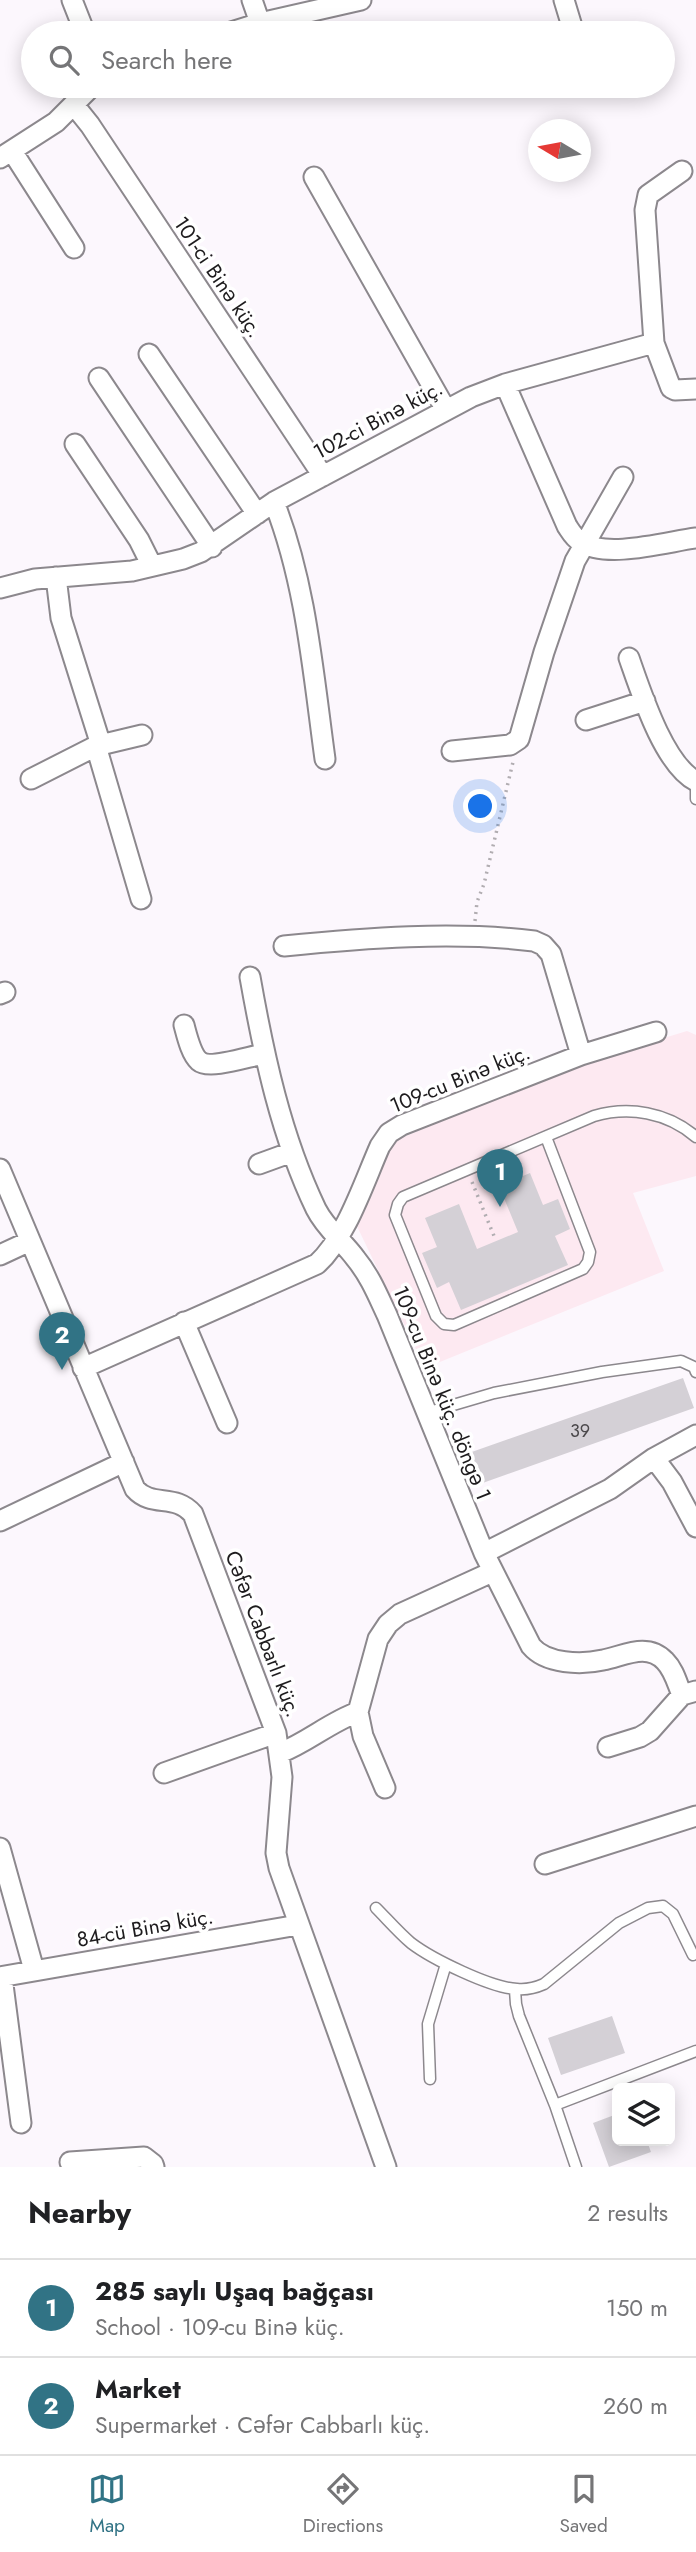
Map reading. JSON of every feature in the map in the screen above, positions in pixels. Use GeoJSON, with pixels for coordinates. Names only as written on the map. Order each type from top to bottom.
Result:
{"type":"FeatureCollection","features":[{"type":"Feature","properties":{"kind":"street"},"geometry":{"type":"LineString","coordinates":[[72,0],[80,21]]}},
{"type":"Feature","properties":{"kind":"street"},"geometry":{"type":"LineString","coordinates":[[252,0],[259,21]]}},
{"type":"Feature","properties":{"kind":"street"},"geometry":{"type":"LineString","coordinates":[[269,21],[360,0]]}},
{"type":"Feature","properties":{"kind":"street"},"geometry":{"type":"LineString","coordinates":[[564,0],[570,21]]}},
{"type":"Feature","properties":{"kind":"street"},"geometry":{"type":"LineString","coordinates":[[74,248],[6,155],[56,122],[81,98]]}},
{"type":"Feature","properties":{"kind":"street","name":"101-ci Binə küç."},"geometry":{"type":"LineString","coordinates":[[74,105],[98,136],[323,476]]}},
{"type":"Feature","properties":{"kind":"street"},"geometry":{"type":"LineString","coordinates":[[682,171],[648,195],[645,210],[654,343],[671,388],[696,389]]}},
{"type":"Feature","properties":{"kind":"street"},"geometry":{"type":"LineString","coordinates":[[314,177],[446,410]]}},
{"type":"Feature","properties":{"kind":"street","name":"102-ci Binə küç."},"geometry":{"type":"LineString","coordinates":[[0,589],[36,579],[132,571],[183,559],[212,547],[274,502],[471,397],[505,384],[654,343]]}},
{"type":"Feature","properties":{"kind":"street"},"geometry":{"type":"LineString","coordinates":[[149,354],[257,514]]}},
{"type":"Feature","properties":{"kind":"street"},"geometry":{"type":"LineString","coordinates":[[99,379],[212,547]]}},
{"type":"Feature","properties":{"kind":"street"},"geometry":{"type":"LineString","coordinates":[[505,384],[574,537],[583,544],[600,550],[696,538]]}},
{"type":"Feature","properties":{"kind":"street"},"geometry":{"type":"LineString","coordinates":[[75,444],[139,540],[152,566]]}},
{"type":"Feature","properties":{"kind":"street"},"geometry":{"type":"LineString","coordinates":[[452,751],[510,745],[519,738],[544,652],[575,561],[623,477]]}},
{"type":"Feature","properties":{"kind":"street"},"geometry":{"type":"LineString","coordinates":[[274,502],[288,537],[296,570],[325,759]]}},
{"type":"Feature","properties":{"kind":"street"},"geometry":{"type":"LineString","coordinates":[[56,577],[61,618],[100,742],[96,746]]}},
{"type":"Feature","properties":{"kind":"street"},"geometry":{"type":"LineString","coordinates":[[629,658],[645,701],[674,763],[684,775],[696,781]]}},
{"type":"Feature","properties":{"kind":"street"},"geometry":{"type":"LineString","coordinates":[[586,720],[645,701]]}},
{"type":"Feature","properties":{"kind":"street"},"geometry":{"type":"LineString","coordinates":[[32,779],[96,746],[142,735]]}},
{"type":"Feature","properties":{"kind":"street"},"geometry":{"type":"LineString","coordinates":[[96,746],[141,899]]}},
{"type":"Feature","properties":{"kind":"street"},"geometry":{"type":"LineString","coordinates":[[284,946],[350,940],[474,937],[534,941],[551,954],[581,1055]]}},
{"type":"Feature","properties":{"kind":"street","name":"109-cu Binə küç. döngə 1"},"geometry":{"type":"LineString","coordinates":[[250,977],[264,1054],[292,1152],[316,1209],[324,1223],[356,1258],[369,1277],[492,1572],[537,1653],[552,1659],[583,1662],[644,1650],[664,1659],[689,1693]]}},
{"type":"Feature","properties":{"kind":"street"},"geometry":{"type":"LineString","coordinates":[[184,1025],[200,1063],[209,1065],[264,1054]]}},
{"type":"Feature","properties":{"kind":"street","name":"109-cu Binə küç."},"geometry":{"type":"LineString","coordinates":[[83,1367],[317,1264],[329,1254],[338,1239],[380,1146],[389,1133],[402,1125],[581,1055],[656,1031]]}},
{"type":"Feature","properties":{"kind":"street"},"geometry":{"type":"LineString","coordinates":[[259,1164],[292,1152]]}},
{"type":"Feature","properties":{"kind":"street","name":"Cəfər Cabbarlı küç."},"geometry":{"type":"LineString","coordinates":[[0,1169],[135,1489],[146,1498],[186,1505],[193,1514],[276,1733],[280,1753],[281,1799],[276,1853],[298,1925],[386,2167]]}},
{"type":"Feature","properties":{"kind":"street"},"geometry":{"type":"LineString","coordinates":[[0,1255],[30,1241]]}},
{"type":"Feature","properties":{"kind":"street"},"geometry":{"type":"LineString","coordinates":[[184,1322],[228,1423]]}},
{"type":"Feature","properties":{"kind":"street"},"geometry":{"type":"LineString","coordinates":[[484,1553],[610,1489],[654,1458],[696,1435]]}},
{"type":"Feature","properties":{"kind":"street"},"geometry":{"type":"LineString","coordinates":[[654,1458],[673,1482],[696,1527]]}},
{"type":"Feature","properties":{"kind":"street"},"geometry":{"type":"LineString","coordinates":[[0,1521],[124,1462]]}},
{"type":"Feature","properties":{"kind":"street"},"geometry":{"type":"LineString","coordinates":[[385,1788],[363,1736],[358,1712],[372,1651],[388,1624],[400,1614],[492,1572]]}},
{"type":"Feature","properties":{"kind":"street"},"geometry":{"type":"LineString","coordinates":[[607,1746],[640,1737],[650,1731],[689,1693]]}},
{"type":"Feature","properties":{"kind":"street"},"geometry":{"type":"LineString","coordinates":[[280,1753],[358,1712]]}},
{"type":"Feature","properties":{"kind":"street"},"geometry":{"type":"LineString","coordinates":[[164,1773],[276,1733]]}},
{"type":"Feature","properties":{"kind":"street"},"geometry":{"type":"LineString","coordinates":[[545,1864],[696,1816]]}},
{"type":"Feature","properties":{"kind":"street"},"geometry":{"type":"LineString","coordinates":[[0,1848],[34,1969]]}},
{"type":"Feature","properties":{"kind":"street","name":"84-cü Binə küç."},"geometry":{"type":"LineString","coordinates":[[1,1977],[34,1969],[298,1925]]}},
{"type":"Feature","properties":{"kind":"street"},"geometry":{"type":"LineString","coordinates":[[1,1977],[21,2123]]}},
{"type":"Feature","properties":{"kind":"street"},"geometry":{"type":"LineString","coordinates":[[69,2162],[144,2157],[154,2167]]}},
{"type":"Feature","properties":{"kind":"lane"},"geometry":{"type":"LineString","coordinates":[[696,781],[696,799]]}},
{"type":"Feature","properties":{"kind":"lane"},"geometry":{"type":"LineString","coordinates":[[546,1137],[590,1252],[588,1262],[583,1269],[466,1320],[454,1325],[444,1324],[436,1316],[395,1215],[403,1197],[594,1116],[612,1111],[626,1110],[667,1119],[696,1137]]}},
{"type":"Feature","properties":{"kind":"lane"},"geometry":{"type":"LineString","coordinates":[[426,1413],[494,1393],[602,1372],[681,1361],[695,1367],[696,1372]]}},
{"type":"Feature","properties":{"kind":"lane"},"geometry":{"type":"LineString","coordinates":[[376,1908],[409,1941],[446,1964],[515,1990],[544,1984],[619,1923],[648,1908],[663,1906],[673,1914],[693,1955]]}},
{"type":"Feature","properties":{"kind":"lane"},"geometry":{"type":"LineString","coordinates":[[430,2079],[428,2025],[446,1964]]}},
{"type":"Feature","properties":{"kind":"lane"},"geometry":{"type":"LineString","coordinates":[[515,1990],[519,2015],[555,2105],[576,2167]]}},
{"type":"Feature","properties":{"kind":"lane"},"geometry":{"type":"LineString","coordinates":[[555,2105],[696,2051]]}},
{"type":"Feature","properties":{"kind":"path"},"geometry":{"type":"LineString","coordinates":[[474,937],[477,902],[514,765],[510,745]]}},
{"type":"Feature","properties":{"kind":"path"},"geometry":{"type":"LineString","coordinates":[[467,1171],[494,1236]]}},
{"type":"Feature","properties":{"kind":"shaded area"},"geometry":{"type":"Polygon","coordinates":[[[687,1031],[696,1035],[696,1176],[633,1193],[664,1271],[425,1368],[354,1220],[394,1141],[582,1063],[687,1031]]]}},
{"type":"Feature","properties":{"kind":"building"},"geometry":{"type":"Polygon","coordinates":[[[530,1173],[543,1205],[558,1199],[570,1229],[555,1236],[568,1265],[461,1310],[449,1282],[437,1288],[422,1253],[437,1247],[425,1218],[459,1204],[477,1249],[518,1232],[499,1186],[530,1173]]]}},
{"type":"Feature","properties":{"kind":"building"},"geometry":{"type":"Polygon","coordinates":[[[683,1378],[694,1408],[477,1485],[466,1454],[683,1378]]]}},
{"type":"Feature","properties":{"kind":"building"},"geometry":{"type":"Polygon","coordinates":[[[612,2016],[625,2053],[561,2075],[548,2038],[612,2016]]]}},
{"type":"Feature","properties":{"kind":"building"},"geometry":{"type":"Polygon","coordinates":[[[612,2116],[612,2146],[649,2146],[651,2152],[609,2167],[593,2123],[612,2116]]]}},
{"type":"Feature","properties":{"kind":"place","name":"285 saylı Uşaq bağçası"},"geometry":{"type":"Point","coordinates":[500,1207]}},
{"type":"Feature","properties":{"kind":"place","name":"Market"},"geometry":{"type":"Point","coordinates":[62,1370]}}]}
